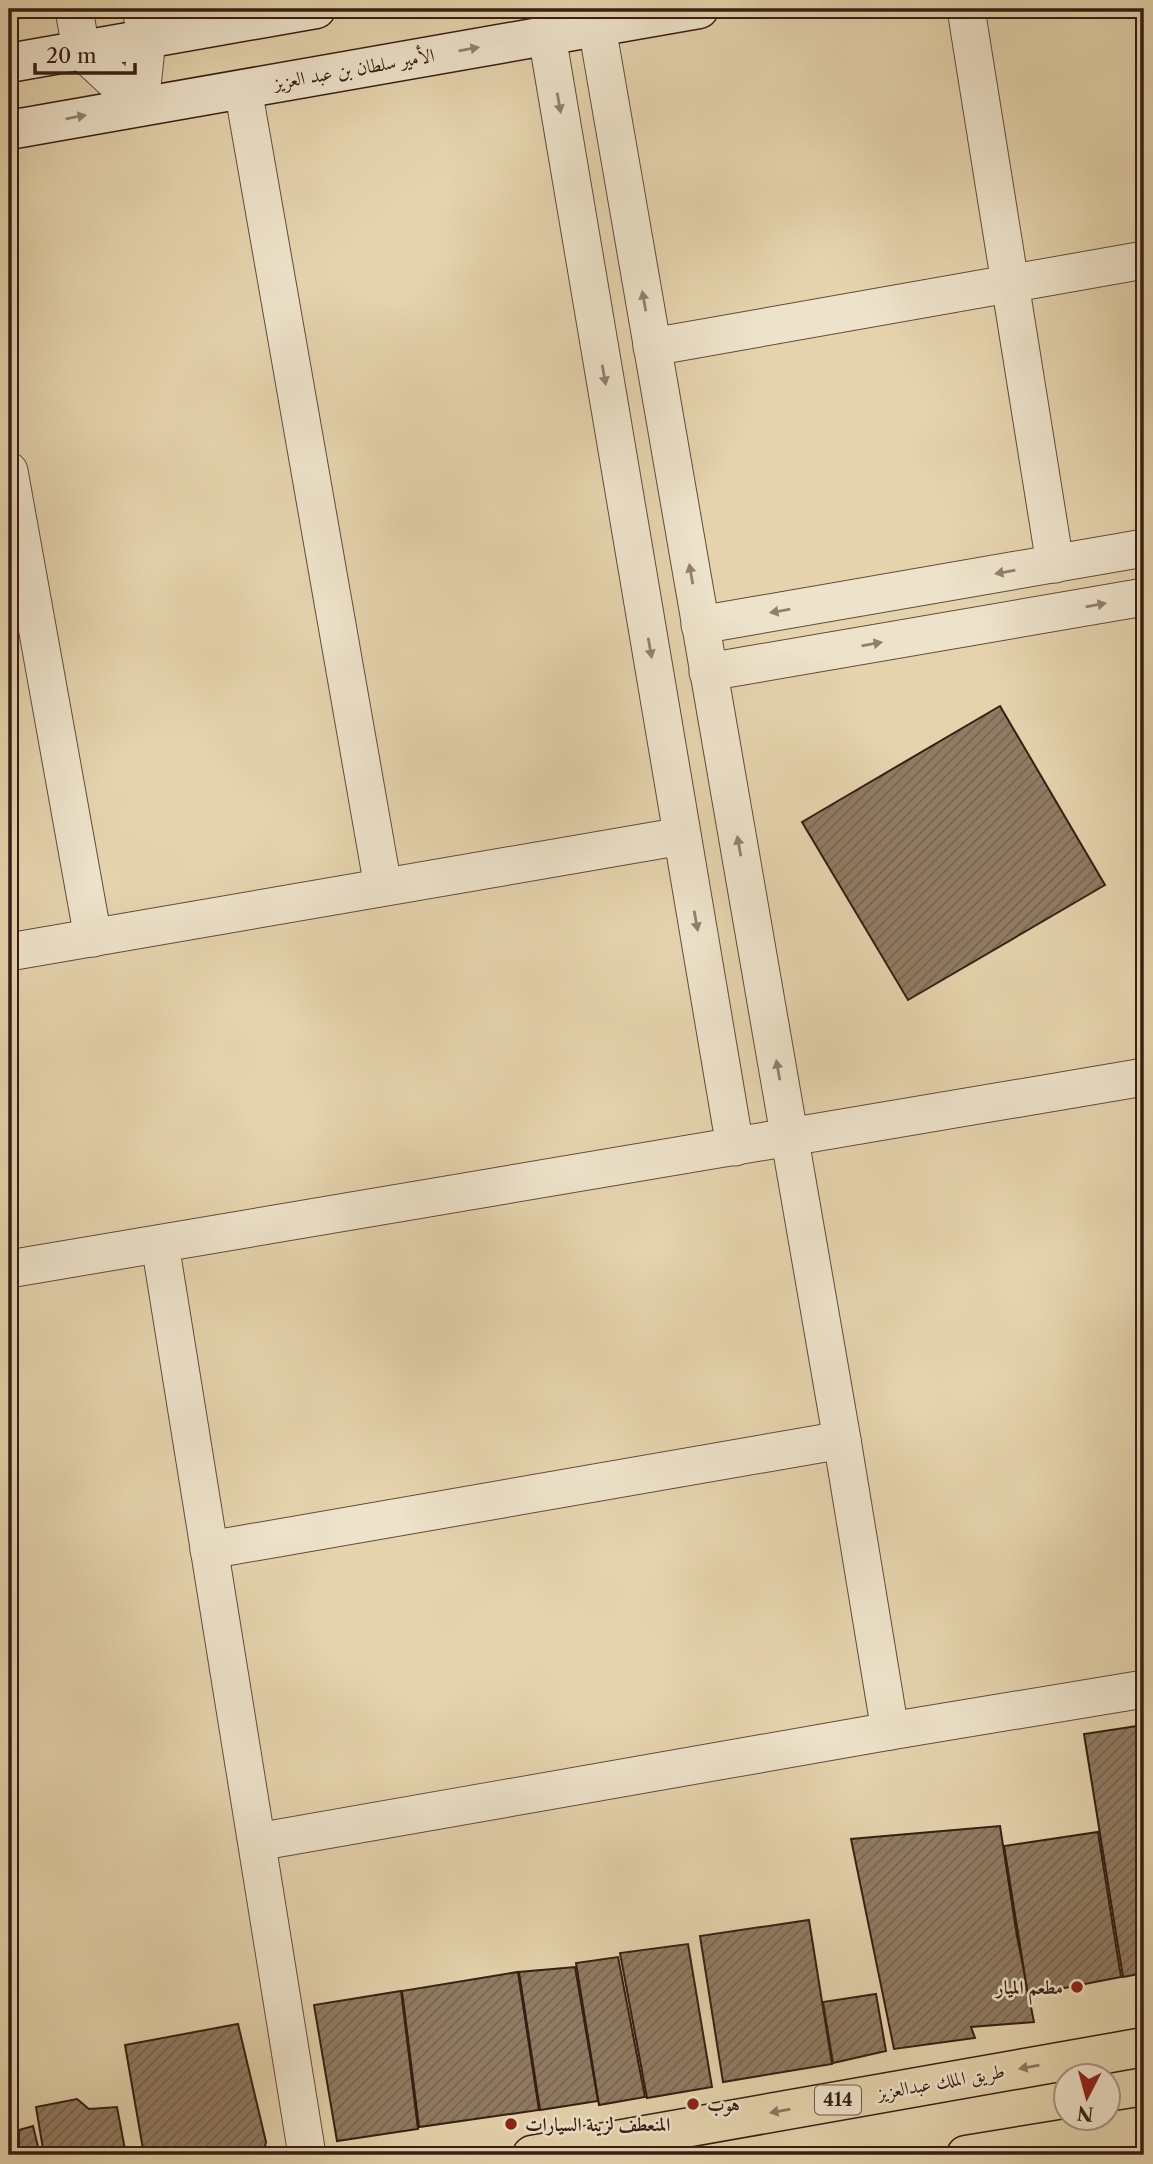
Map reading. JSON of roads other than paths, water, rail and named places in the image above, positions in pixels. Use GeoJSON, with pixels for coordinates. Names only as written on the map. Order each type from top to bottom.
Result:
{"type":"FeatureCollection","features":[{"type":"Feature","properties":{"kind":"highway","name":"طريق الملك عبدالعزيز"},"geometry":{"type":"LineString","coordinates":[[532,2155],[1144,2048]]}},
{"type":"Feature","properties":{"kind":"highway"},"geometry":{"type":"LineString","coordinates":[[966,2155],[1144,2126]]}},
{"type":"Feature","properties":{"kind":"street"},"geometry":{"type":"LineString","coordinates":[[74,9],[81,50],[140,105]]}},
{"type":"Feature","properties":{"kind":"street"},"geometry":{"type":"LineString","coordinates":[[9,62],[81,50],[144,24],[316,9]]}},
{"type":"Feature","properties":{"kind":"street","name":"الأمير سلطان بن عبد العزيز"},"geometry":{"type":"LineString","coordinates":[[9,130],[699,9]]}},
{"type":"Feature","properties":{"kind":"street"},"geometry":{"type":"LineString","coordinates":[[966,9],[1055,564]]}},
{"type":"Feature","properties":{"kind":"street"},"geometry":{"type":"LineString","coordinates":[[140,105],[144,24]]}},
{"type":"Feature","properties":{"kind":"street"},"geometry":{"type":"LineString","coordinates":[[597,27],[890,1731]]}},
{"type":"Feature","properties":{"kind":"street"},"geometry":{"type":"LineString","coordinates":[[547,36],[735,1147]]}},
{"type":"Feature","properties":{"kind":"street"},"geometry":{"type":"LineString","coordinates":[[243,89],[383,887]]}},
{"type":"Feature","properties":{"kind":"street"},"geometry":{"type":"LineString","coordinates":[[652,347],[1144,260]]}},
{"type":"Feature","properties":{"kind":"street"},"geometry":{"type":"LineString","coordinates":[[9,471],[93,938]]}},
{"type":"Feature","properties":{"kind":"street"},"geometry":{"type":"LineString","coordinates":[[700,625],[1144,548]]}},
{"type":"Feature","properties":{"kind":"street"},"geometry":{"type":"LineString","coordinates":[[708,672],[1144,597]]}},
{"type":"Feature","properties":{"kind":"street"},"geometry":{"type":"LineString","coordinates":[[9,953],[682,836]]}},
{"type":"Feature","properties":{"kind":"street"},"geometry":{"type":"LineString","coordinates":[[9,1269],[1144,1077]]}},
{"type":"Feature","properties":{"kind":"street"},"geometry":{"type":"LineString","coordinates":[[160,1244],[307,2155]]}},
{"type":"Feature","properties":{"kind":"street"},"geometry":{"type":"LineString","coordinates":[[209,1550],[842,1440]]}},
{"type":"Feature","properties":{"kind":"street"},"geometry":{"type":"LineString","coordinates":[[257,1842],[1144,1689]]}},
{"type":"Feature","properties":{"kind":"place","name":"مطعم الميار"},"geometry":{"type":"Point","coordinates":[1077,1987]}},
{"type":"Feature","properties":{"kind":"place","name":"هوب"},"geometry":{"type":"Point","coordinates":[693,2104]}},
{"type":"Feature","properties":{"kind":"place","name":"المنعطف لزينة السيارات"},"geometry":{"type":"Point","coordinates":[511,2124]}}]}
